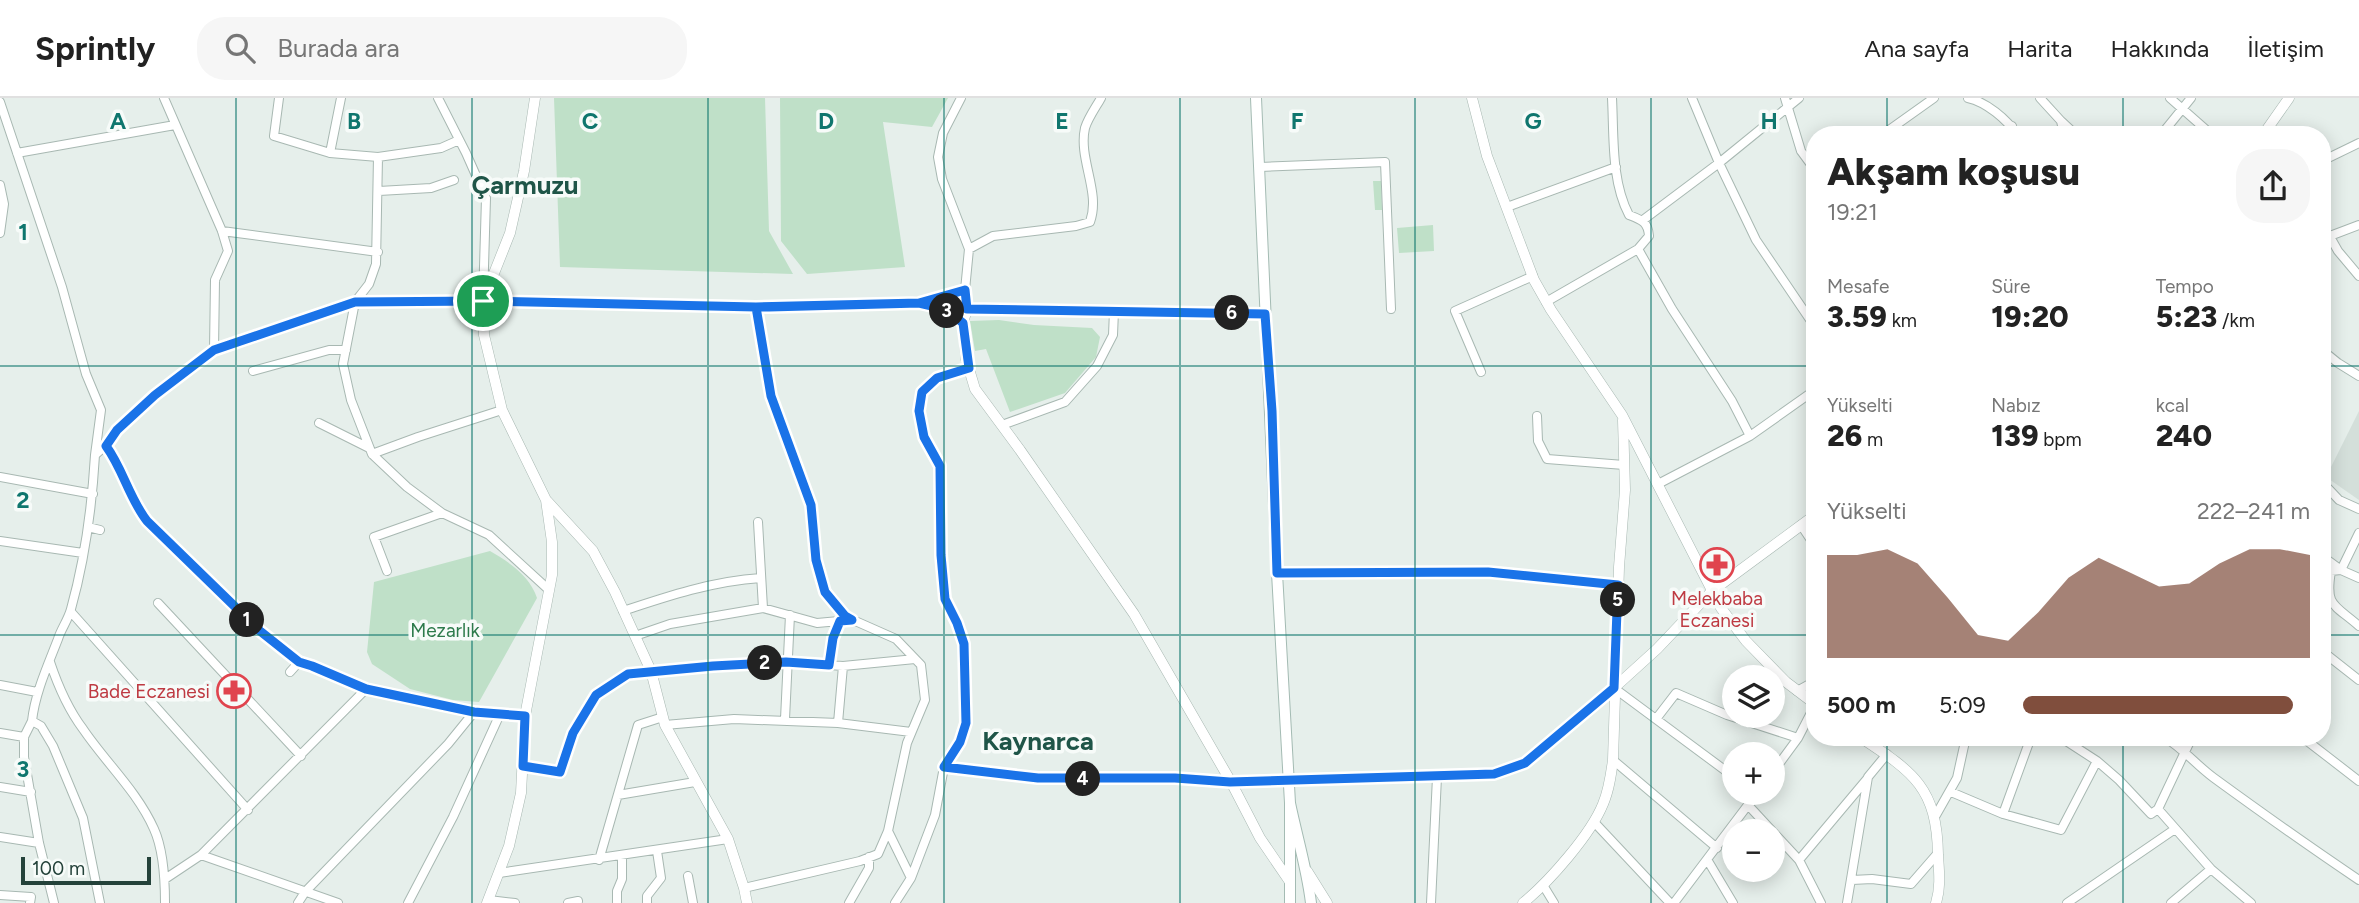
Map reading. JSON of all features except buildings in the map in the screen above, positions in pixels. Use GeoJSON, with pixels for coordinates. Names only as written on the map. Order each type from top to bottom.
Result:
{"type":"FeatureCollection","features":[{"type":"Feature","properties":{"kind":"main road"},"geometry":{"type":"LineString","coordinates":[[1256,98],[1290,803],[1290,903]]}},
{"type":"Feature","properties":{"kind":"main road"},"geometry":{"type":"LineString","coordinates":[[967,309],[1265,314]]}},
{"type":"Feature","properties":{"kind":"main road"},"geometry":{"type":"LineString","coordinates":[[1290,803],[1307,871],[1311,903]]}},
{"type":"Feature","properties":{"kind":"street"},"geometry":{"type":"LineString","coordinates":[[164,98],[222,231],[228,251],[215,280],[214,350]]}},
{"type":"Feature","properties":{"kind":"street"},"geometry":{"type":"LineString","coordinates":[[279,98],[274,136],[330,153],[378,157],[440,148],[460,140]]}},
{"type":"Feature","properties":{"kind":"street"},"geometry":{"type":"LineString","coordinates":[[330,153],[341,98]]}},
{"type":"Feature","properties":{"kind":"street"},"geometry":{"type":"LineString","coordinates":[[438,98],[486,198],[484,335],[502,410],[546,500],[593,551],[623,611],[651,671],[664,721],[728,839],[747,903]]}},
{"type":"Feature","properties":{"kind":"street"},"geometry":{"type":"LineString","coordinates":[[483,301],[510,233],[524,171],[535,98]]}},
{"type":"Feature","properties":{"kind":"street"},"geometry":{"type":"LineString","coordinates":[[961,98],[943,133],[938,157],[942,178],[969,249],[965,290],[967,309],[963,323],[969,368],[975,389],[1134,614],[1260,838],[1290,882]]}},
{"type":"Feature","properties":{"kind":"street"},"geometry":{"type":"LineString","coordinates":[[969,249],[993,236],[1090,222],[1094,211],[1085,150],[1085,128],[1101,98]]}},
{"type":"Feature","properties":{"kind":"street"},"geometry":{"type":"LineString","coordinates":[[1472,98],[1487,156],[1533,276],[1546,302],[1622,415],[1721,608],[1746,641],[1806,698]]}},
{"type":"Feature","properties":{"kind":"street"},"geometry":{"type":"LineString","coordinates":[[1546,302],[1638,249],[1649,236],[1648,227],[1643,220],[1629,215],[1623,205],[1616,167],[1612,98]]}},
{"type":"Feature","properties":{"kind":"street"},"geometry":{"type":"LineString","coordinates":[[1694,98],[1719,163],[1756,240],[1806,314]]}},
{"type":"Feature","properties":{"kind":"street"},"geometry":{"type":"LineString","coordinates":[[1643,220],[1719,163],[1787,102],[1799,98]]}},
{"type":"Feature","properties":{"kind":"street"},"geometry":{"type":"LineString","coordinates":[[1895,126],[1934,98]]}},
{"type":"Feature","properties":{"kind":"street"},"geometry":{"type":"LineString","coordinates":[[1968,98],[1979,101],[2012,126]]}},
{"type":"Feature","properties":{"kind":"street"},"geometry":{"type":"LineString","coordinates":[[2040,98],[2066,126]]}},
{"type":"Feature","properties":{"kind":"street"},"geometry":{"type":"LineString","coordinates":[[2170,98],[2202,126]]}},
{"type":"Feature","properties":{"kind":"street"},"geometry":{"type":"LineString","coordinates":[[2169,126],[2191,98]]}},
{"type":"Feature","properties":{"kind":"street"},"geometry":{"type":"LineString","coordinates":[[2269,126],[2289,98]]}},
{"type":"Feature","properties":{"kind":"street"},"geometry":{"type":"LineString","coordinates":[[0,102],[62,287],[86,374],[101,410],[93,494],[71,612],[58,637],[37,692],[32,721],[24,737],[24,757],[39,843],[54,903]]}},
{"type":"Feature","properties":{"kind":"street"},"geometry":{"type":"LineString","coordinates":[[1787,102],[1801,151],[1806,158]]}},
{"type":"Feature","properties":{"kind":"street"},"geometry":{"type":"LineString","coordinates":[[2061,121],[2062,126]]}},
{"type":"Feature","properties":{"kind":"street"},"geometry":{"type":"LineString","coordinates":[[17,153],[175,125]]}},
{"type":"Feature","properties":{"kind":"street"},"geometry":{"type":"LineString","coordinates":[[2331,157],[2359,143]]}},
{"type":"Feature","properties":{"kind":"street"},"geometry":{"type":"LineString","coordinates":[[371,451],[351,400],[343,364],[355,302],[369,284],[378,252],[378,157]]}},
{"type":"Feature","properties":{"kind":"street"},"geometry":{"type":"LineString","coordinates":[[1260,167],[1385,162],[1391,309]]}},
{"type":"Feature","properties":{"kind":"street"},"geometry":{"type":"LineString","coordinates":[[1507,207],[1616,167]]}},
{"type":"Feature","properties":{"kind":"street"},"geometry":{"type":"LineString","coordinates":[[379,191],[431,188],[454,180]]}},
{"type":"Feature","properties":{"kind":"street"},"geometry":{"type":"LineString","coordinates":[[0,185],[4,204],[0,233]]}},
{"type":"Feature","properties":{"kind":"street"},"geometry":{"type":"LineString","coordinates":[[2331,235],[2359,225]]}},
{"type":"Feature","properties":{"kind":"street"},"geometry":{"type":"LineString","coordinates":[[222,231],[378,252]]}},
{"type":"Feature","properties":{"kind":"street"},"geometry":{"type":"LineString","coordinates":[[2331,243],[2359,276]]}},
{"type":"Feature","properties":{"kind":"street"},"geometry":{"type":"LineString","coordinates":[[1638,249],[1672,309],[1732,401],[1750,436]]}},
{"type":"Feature","properties":{"kind":"street"},"geometry":{"type":"LineString","coordinates":[[1480,372],[1455,311],[1533,276]]}},
{"type":"Feature","properties":{"kind":"street"},"geometry":{"type":"LineString","coordinates":[[95,455],[106,446],[117,430],[155,395],[214,350],[355,302],[483,301],[756,307],[919,303],[965,290]]}},
{"type":"Feature","properties":{"kind":"street"},"geometry":{"type":"LineString","coordinates":[[919,303],[945,309],[963,323]]}},
{"type":"Feature","properties":{"kind":"street"},"geometry":{"type":"LineString","coordinates":[[744,888],[878,854],[888,831],[907,743],[925,701],[920,665],[915,659],[896,639],[845,616],[825,592],[816,560],[811,505],[771,396],[756,307]]}},
{"type":"Feature","properties":{"kind":"street"},"geometry":{"type":"LineString","coordinates":[[1002,425],[1065,402],[1097,366],[1113,335],[1114,311]]}},
{"type":"Feature","properties":{"kind":"street"},"geometry":{"type":"LineString","coordinates":[[253,371],[329,350],[346,350]]}},
{"type":"Feature","properties":{"kind":"street"},"geometry":{"type":"LineString","coordinates":[[2331,357],[2359,376]]}},
{"type":"Feature","properties":{"kind":"street"},"geometry":{"type":"LineString","coordinates":[[895,903],[911,878],[935,815],[944,767],[960,742],[966,723],[964,644],[945,599],[941,555],[940,466],[924,437],[919,411],[922,392],[937,378],[969,368]]}},
{"type":"Feature","properties":{"kind":"street"},"geometry":{"type":"LineString","coordinates":[[1658,484],[1750,436],[1806,396]]}},
{"type":"Feature","properties":{"kind":"street"},"geometry":{"type":"LineString","coordinates":[[371,451],[502,410]]}},
{"type":"Feature","properties":{"kind":"street"},"geometry":{"type":"LineString","coordinates":[[1524,903],[1543,885],[1594,822],[1603,805],[1613,760],[1618,585],[1625,490],[1622,415]]}},
{"type":"Feature","properties":{"kind":"street"},"geometry":{"type":"LineString","coordinates":[[1537,416],[1538,441],[1547,459],[1624,465]]}},
{"type":"Feature","properties":{"kind":"street"},"geometry":{"type":"LineString","coordinates":[[319,423],[371,451],[407,488],[442,513],[489,535],[549,590]]}},
{"type":"Feature","properties":{"kind":"street"},"geometry":{"type":"LineString","coordinates":[[106,446],[118,462],[139,510],[147,521],[260,631],[299,662],[366,689],[474,712],[525,716]]}},
{"type":"Feature","properties":{"kind":"street"},"geometry":{"type":"LineString","coordinates":[[0,477],[93,494]]}},
{"type":"Feature","properties":{"kind":"street"},"geometry":{"type":"LineString","coordinates":[[2331,492],[2339,500],[2359,509]]}},
{"type":"Feature","properties":{"kind":"street"},"geometry":{"type":"LineString","coordinates":[[515,903],[488,901],[509,846],[521,793],[525,716],[549,590],[552,542],[546,500]]}},
{"type":"Feature","properties":{"kind":"street"},"geometry":{"type":"LineString","coordinates":[[387,571],[374,537],[442,513]]}},
{"type":"Feature","properties":{"kind":"street"},"geometry":{"type":"LineString","coordinates":[[944,767],[1038,778],[1175,778],[1230,782],[1494,774],[1525,763],[1657,649],[1712,591],[1806,521]]}},
{"type":"Feature","properties":{"kind":"street"},"geometry":{"type":"LineString","coordinates":[[758,522],[763,608]]}},
{"type":"Feature","properties":{"kind":"street"},"geometry":{"type":"LineString","coordinates":[[1801,525],[1806,532]]}},
{"type":"Feature","properties":{"kind":"street"},"geometry":{"type":"LineString","coordinates":[[88,527],[100,530]]}},
{"type":"Feature","properties":{"kind":"street"},"geometry":{"type":"LineString","coordinates":[[2341,570],[2359,533]]}},
{"type":"Feature","properties":{"kind":"street"},"geometry":{"type":"LineString","coordinates":[[0,541],[83,553]]}},
{"type":"Feature","properties":{"kind":"street"},"geometry":{"type":"LineString","coordinates":[[2331,563],[2359,578]]}},
{"type":"Feature","properties":{"kind":"street"},"geometry":{"type":"LineString","coordinates":[[2331,571],[2341,570]]}},
{"type":"Feature","properties":{"kind":"street"},"geometry":{"type":"LineString","coordinates":[[1277,573],[1488,572],[1618,585]]}},
{"type":"Feature","properties":{"kind":"street"},"geometry":{"type":"LineString","coordinates":[[623,611],[736,579],[761,578]]}},
{"type":"Feature","properties":{"kind":"street"},"geometry":{"type":"LineString","coordinates":[[2331,601],[2359,626]]}},
{"type":"Feature","properties":{"kind":"street"},"geometry":{"type":"LineString","coordinates":[[158,603],[300,756]]}},
{"type":"Feature","properties":{"kind":"street"},"geometry":{"type":"LineString","coordinates":[[635,636],[670,624],[763,608],[817,623],[852,620]]}},
{"type":"Feature","properties":{"kind":"street"},"geometry":{"type":"LineString","coordinates":[[71,612],[248,810]]}},
{"type":"Feature","properties":{"kind":"street"},"geometry":{"type":"LineString","coordinates":[[785,719],[790,615]]}},
{"type":"Feature","properties":{"kind":"street"},"geometry":{"type":"LineString","coordinates":[[829,665],[833,638],[840,621]]}},
{"type":"Feature","properties":{"kind":"street"},"geometry":{"type":"LineString","coordinates":[[523,766],[560,772],[573,733],[596,695],[628,674],[786,662],[843,666],[915,659]]}},
{"type":"Feature","properties":{"kind":"street"},"geometry":{"type":"LineString","coordinates":[[2331,659],[2359,680]]}},
{"type":"Feature","properties":{"kind":"street"},"geometry":{"type":"LineString","coordinates":[[50,662],[64,700],[82,729],[136,796],[155,831],[165,878],[165,903]]}},
{"type":"Feature","properties":{"kind":"street"},"geometry":{"type":"LineString","coordinates":[[290,672],[299,662]]}},
{"type":"Feature","properties":{"kind":"street"},"geometry":{"type":"LineString","coordinates":[[838,723],[843,666]]}},
{"type":"Feature","properties":{"kind":"street"},"geometry":{"type":"LineString","coordinates":[[0,685],[37,692]]}},
{"type":"Feature","properties":{"kind":"street"},"geometry":{"type":"LineString","coordinates":[[1797,691],[1806,686]]}},
{"type":"Feature","properties":{"kind":"street"},"geometry":{"type":"LineString","coordinates":[[1614,688],[1722,768]]}},
{"type":"Feature","properties":{"kind":"street"},"geometry":{"type":"LineString","coordinates":[[165,878],[201,855],[366,689]]}},
{"type":"Feature","properties":{"kind":"street"},"geometry":{"type":"LineString","coordinates":[[1656,719],[1676,692],[1727,715],[1798,738]]}},
{"type":"Feature","properties":{"kind":"street"},"geometry":{"type":"LineString","coordinates":[[298,903],[305,892],[447,744],[474,712]]}},
{"type":"Feature","properties":{"kind":"street"},"geometry":{"type":"LineString","coordinates":[[408,903],[453,817],[500,714]]}},
{"type":"Feature","properties":{"kind":"street"},"geometry":{"type":"LineString","coordinates":[[599,860],[638,725],[664,721],[785,719],[911,732]]}},
{"type":"Feature","properties":{"kind":"street"},"geometry":{"type":"LineString","coordinates":[[32,721],[41,726],[83,818],[100,903]]}},
{"type":"Feature","properties":{"kind":"street"},"geometry":{"type":"LineString","coordinates":[[1785,756],[1806,722]]}},
{"type":"Feature","properties":{"kind":"street"},"geometry":{"type":"LineString","coordinates":[[0,733],[24,737]]}},
{"type":"Feature","properties":{"kind":"street"},"geometry":{"type":"LineString","coordinates":[[1874,746],[1907,769],[1930,800],[1936,816],[1939,892],[1936,903]]}},
{"type":"Feature","properties":{"kind":"street"},"geometry":{"type":"LineString","coordinates":[[1936,816],[1957,779],[1964,746]]}},
{"type":"Feature","properties":{"kind":"street"},"geometry":{"type":"LineString","coordinates":[[2003,814],[2028,746]]}},
{"type":"Feature","properties":{"kind":"street"},"geometry":{"type":"LineString","coordinates":[[2074,746],[2119,780],[2151,814],[2158,809],[2188,746]]}},
{"type":"Feature","properties":{"kind":"street"},"geometry":{"type":"LineString","coordinates":[[2175,746],[2271,820],[2359,880]]}},
{"type":"Feature","properties":{"kind":"street"},"geometry":{"type":"LineString","coordinates":[[2314,746],[2359,781]]}},
{"type":"Feature","properties":{"kind":"street"},"geometry":{"type":"LineString","coordinates":[[1799,860],[1887,754]]}},
{"type":"Feature","properties":{"kind":"street"},"geometry":{"type":"LineString","coordinates":[[1613,760],[1717,848]]}},
{"type":"Feature","properties":{"kind":"street"},"geometry":{"type":"LineString","coordinates":[[1951,792],[2003,814],[2061,830],[2097,761]]}},
{"type":"Feature","properties":{"kind":"street"},"geometry":{"type":"LineString","coordinates":[[1431,903],[1437,777]]}},
{"type":"Feature","properties":{"kind":"street"},"geometry":{"type":"LineString","coordinates":[[1847,903],[1868,777]]}},
{"type":"Feature","properties":{"kind":"street"},"geometry":{"type":"LineString","coordinates":[[618,795],[695,782]]}},
{"type":"Feature","properties":{"kind":"street"},"geometry":{"type":"LineString","coordinates":[[0,787],[31,792]]}},
{"type":"Feature","properties":{"kind":"street"},"geometry":{"type":"LineString","coordinates":[[1594,822],[1672,903],[1708,861],[1748,805],[1760,819]]}},
{"type":"Feature","properties":{"kind":"street"},"geometry":{"type":"LineString","coordinates":[[2158,809],[2211,869],[2251,903]]}},
{"type":"Feature","properties":{"kind":"street"},"geometry":{"type":"LineString","coordinates":[[2067,903],[2175,829]]}},
{"type":"Feature","properties":{"kind":"street"},"geometry":{"type":"LineString","coordinates":[[888,831],[911,878]]}},
{"type":"Feature","properties":{"kind":"street"},"geometry":{"type":"LineString","coordinates":[[0,838],[39,843]]}},
{"type":"Feature","properties":{"kind":"street"},"geometry":{"type":"LineString","coordinates":[[499,873],[728,839]]}},
{"type":"Feature","properties":{"kind":"street"},"geometry":{"type":"LineString","coordinates":[[1785,845],[1799,860],[1821,903]]}},
{"type":"Feature","properties":{"kind":"street"},"geometry":{"type":"LineString","coordinates":[[647,903],[647,896],[661,878],[657,851]]}},
{"type":"Feature","properties":{"kind":"street"},"geometry":{"type":"LineString","coordinates":[[1852,880],[1872,879],[1911,884],[1938,853]]}},
{"type":"Feature","properties":{"kind":"street"},"geometry":{"type":"LineString","coordinates":[[201,855],[338,903]]}},
{"type":"Feature","properties":{"kind":"street"},"geometry":{"type":"LineString","coordinates":[[617,903],[617,891],[622,879],[622,856]]}},
{"type":"Feature","properties":{"kind":"street"},"geometry":{"type":"LineString","coordinates":[[849,903],[869,868],[869,857]]}},
{"type":"Feature","properties":{"kind":"street"},"geometry":{"type":"LineString","coordinates":[[1708,861],[1733,903]]}},
{"type":"Feature","properties":{"kind":"street"},"geometry":{"type":"LineString","coordinates":[[2171,903],[2211,869]]}},
{"type":"Feature","properties":{"kind":"street"},"geometry":{"type":"LineString","coordinates":[[1307,871],[1327,903]]}},
{"type":"Feature","properties":{"kind":"street"},"geometry":{"type":"LineString","coordinates":[[688,876],[692,903]]}},
{"type":"Feature","properties":{"kind":"street"},"geometry":{"type":"LineString","coordinates":[[1543,885],[1554,903]]}},
{"type":"Feature","properties":{"kind":"street"},"geometry":{"type":"LineString","coordinates":[[0,895],[31,897],[30,903]]}},
{"type":"Feature","properties":{"kind":"street"},"geometry":{"type":"LineString","coordinates":[[568,903],[578,901]]}},
{"type":"Feature","properties":{"kind":"shaded area"},"geometry":{"type":"Polygon","coordinates":[[[2359,411],[2359,500],[2331,480],[2331,467],[2359,411]]]}},
{"type":"Feature","properties":{"kind":"green space"},"geometry":{"type":"Polygon","coordinates":[[[554,98],[765,98],[769,231],[793,274],[560,267],[554,98]]]}},
{"type":"Feature","properties":{"kind":"green space"},"geometry":{"type":"Polygon","coordinates":[[[780,98],[948,98],[932,127],[883,122],[905,267],[807,274],[781,241],[780,98]]]}},
{"type":"Feature","properties":{"kind":"green space"},"geometry":{"type":"Polygon","coordinates":[[[1373,181],[1381,181],[1382,210],[1375,210],[1373,181]]]}},
{"type":"Feature","properties":{"kind":"green space"},"geometry":{"type":"Polygon","coordinates":[[[1433,225],[1434,251],[1399,253],[1397,228],[1433,225]]]}},
{"type":"Feature","properties":{"kind":"green space"},"geometry":{"type":"Polygon","coordinates":[[[999,320],[1092,328],[1100,337],[1096,357],[1065,393],[1010,412],[986,349],[975,351],[970,321],[999,320]]]}},
{"type":"Feature","properties":{"kind":"green space","name":"Mezarlık"},"geometry":{"type":"Polygon","coordinates":[[[490,551],[524,576],[537,598],[479,702],[453,700],[410,689],[372,664],[367,652],[374,582],[490,551]]]}},
{"type":"Feature","properties":{"kind":"place","name":"Melekbaba Eczanesi"},"geometry":{"type":"Point","coordinates":[1717,565]}},
{"type":"Feature","properties":{"kind":"place","name":"Bade Eczanesi"},"geometry":{"type":"Point","coordinates":[234,691]}},
{"type":"Feature","properties":{"kind":"district","name":"Çarmuzu"},"geometry":{"type":"Point","coordinates":[525,185]}},
{"type":"Feature","properties":{"kind":"district","name":"Kaynarca"},"geometry":{"type":"Point","coordinates":[1038,741]}},
{"type":"Feature","properties":{"kind":"route"},"geometry":{"type":"LineString","coordinates":[[483,301],[355,302],[214,350],[155,395],[117,430],[106,446],[118,462],[139,510],[147,521],[238,611],[299,662],[366,689],[474,712],[525,716],[523,766],[560,772],[573,733],[596,695],[628,674],[786,662],[829,665],[833,638],[840,621],[852,620],[845,616],[825,592],[816,560],[811,505],[771,396],[756,307],[919,303],[945,309],[963,323],[969,368],[937,378],[922,392],[919,411],[924,437],[940,466],[941,555],[945,599],[964,644],[966,723],[960,742],[944,767],[1038,778],[1175,778],[1230,782],[1494,774],[1525,763],[1614,688],[1618,585],[1488,572],[1277,573],[1272,411],[1265,314],[967,309],[965,290],[919,303],[769,307],[756,307],[674,307],[483,301]]}}]}
